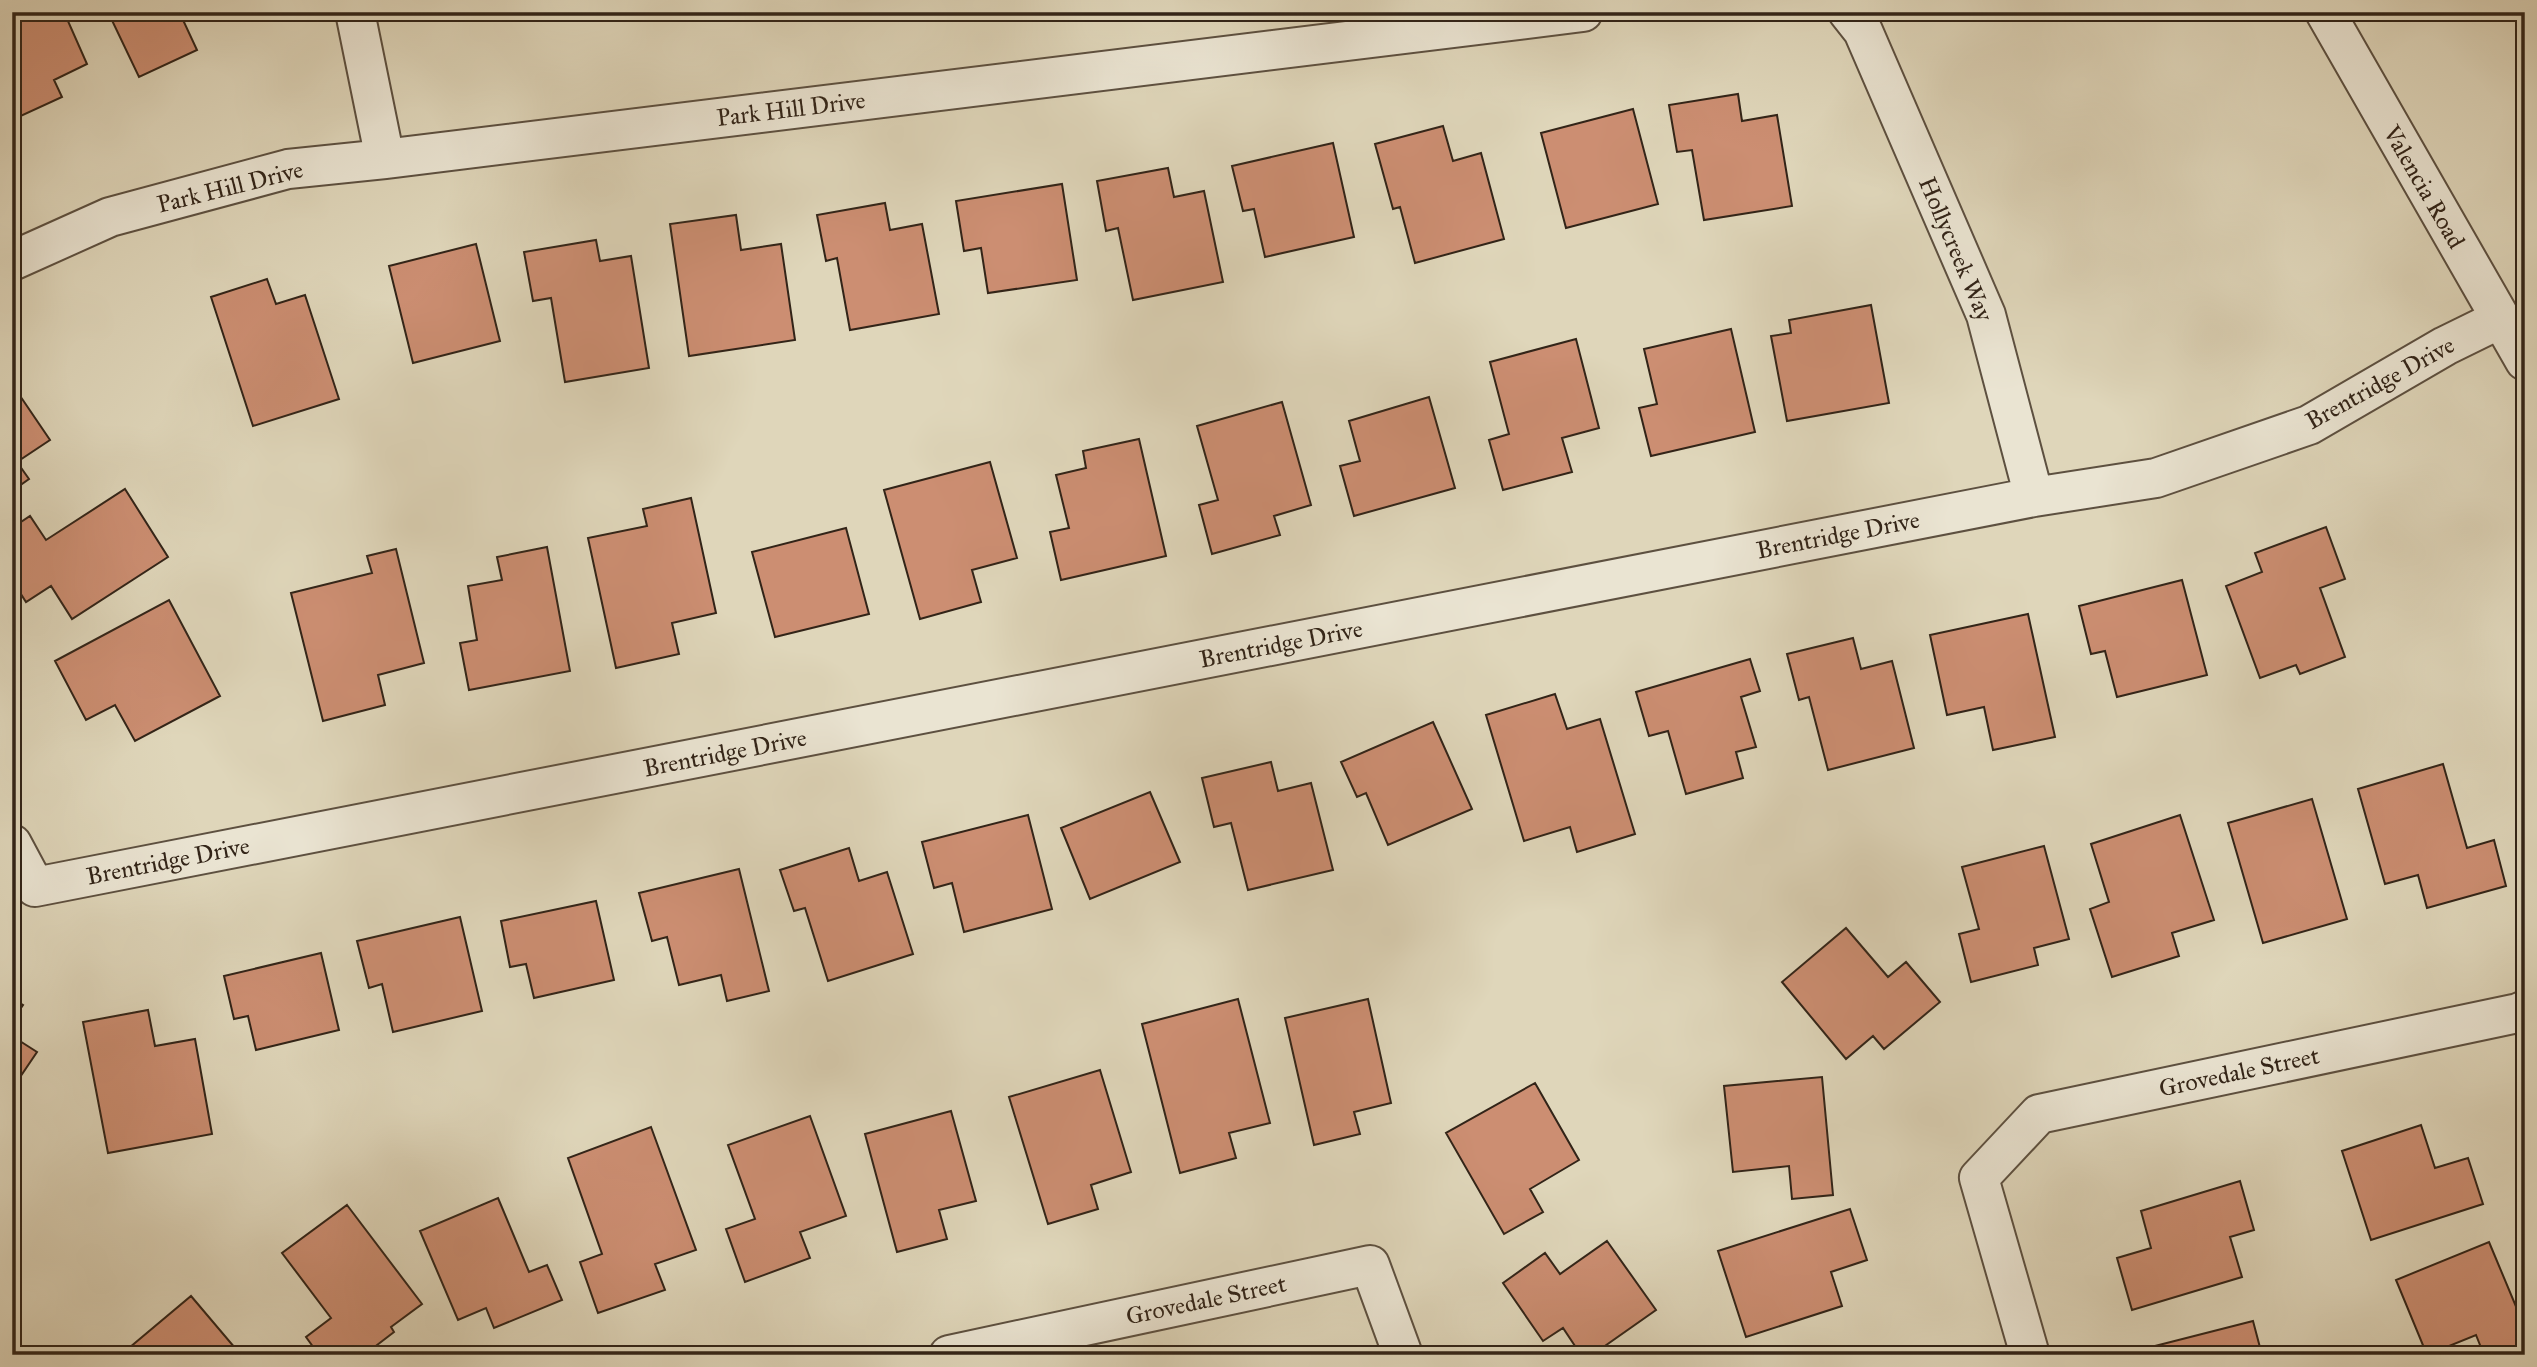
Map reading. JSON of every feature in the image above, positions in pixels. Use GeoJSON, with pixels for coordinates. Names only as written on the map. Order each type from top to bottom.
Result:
{"type":"FeatureCollection","features":[{"type":"Feature","properties":{"kind":"street"},"geometry":{"type":"LineString","coordinates":[[355,12],[385,159]]}},
{"type":"Feature","properties":{"kind":"street","name":"Park Hill Drive"},"geometry":{"type":"LineString","coordinates":[[12,261],[110,217],[288,169],[1583,12]]}},
{"type":"Feature","properties":{"kind":"street","name":"Hollycreek Way"},"geometry":{"type":"LineString","coordinates":[[1848,12],[1863,31],[1986,316],[2034,497]]}},
{"type":"Feature","properties":{"kind":"street","name":"Valencia Road"},"geometry":{"type":"LineString","coordinates":[[2325,12],[2525,360]]}},
{"type":"Feature","properties":{"kind":"street","name":"Brentridge Drive"},"geometry":{"type":"LineString","coordinates":[[12,844],[35,887],[2034,497],[2156,478],[2309,425],[2445,346],[2500,319]]}},
{"type":"Feature","properties":{"kind":"street","name":"Grovedale Street"},"geometry":{"type":"LineString","coordinates":[[2030,1355],[1979,1178],[2039,1114],[2523,1018]]}},
{"type":"Feature","properties":{"kind":"street","name":"Grovedale Street"},"geometry":{"type":"LineString","coordinates":[[949,1355],[1370,1265],[1403,1355]]}},
{"type":"Feature","properties":{"kind":"building"},"geometry":{"type":"Polygon","coordinates":[[[12,12],[64,12],[87,64],[54,80],[62,97],[12,120],[12,12]]]}},
{"type":"Feature","properties":{"kind":"building"},"geometry":{"type":"Polygon","coordinates":[[[108,12],[199,12],[183,20],[197,50],[139,77],[108,12]]]}},
{"type":"Feature","properties":{"kind":"building"},"geometry":{"type":"Polygon","coordinates":[[[1738,94],[1742,121],[1777,115],[1792,206],[1704,220],[1692,150],[1677,152],[1669,105],[1738,94]]]}},
{"type":"Feature","properties":{"kind":"building"},"geometry":{"type":"Polygon","coordinates":[[[1633,109],[1658,204],[1566,228],[1541,133],[1633,109]]]}},
{"type":"Feature","properties":{"kind":"building"},"geometry":{"type":"Polygon","coordinates":[[[1443,126],[1453,161],[1481,153],[1504,239],[1415,263],[1400,207],[1393,209],[1375,144],[1443,126]]]}},
{"type":"Feature","properties":{"kind":"building"},"geometry":{"type":"Polygon","coordinates":[[[1333,143],[1354,237],[1265,257],[1254,209],[1243,211],[1232,166],[1333,143]]]}},
{"type":"Feature","properties":{"kind":"building"},"geometry":{"type":"Polygon","coordinates":[[[1168,168],[1174,197],[1204,191],[1223,282],[1133,300],[1118,228],[1106,231],[1097,181],[1168,168]]]}},
{"type":"Feature","properties":{"kind":"building"},"geometry":{"type":"Polygon","coordinates":[[[1062,184],[1077,280],[988,293],[981,248],[964,251],[956,201],[1062,184]]]}},
{"type":"Feature","properties":{"kind":"building"},"geometry":{"type":"Polygon","coordinates":[[[885,203],[890,230],[922,224],[939,314],[850,330],[837,258],[826,261],[817,215],[885,203]]]}},
{"type":"Feature","properties":{"kind":"building"},"geometry":{"type":"Polygon","coordinates":[[[736,215],[741,250],[781,244],[795,340],[689,356],[670,224],[736,215]]]}},
{"type":"Feature","properties":{"kind":"building"},"geometry":{"type":"Polygon","coordinates":[[[596,240],[600,261],[631,256],[649,368],[565,382],[551,298],[533,301],[524,252],[596,240]]]}},
{"type":"Feature","properties":{"kind":"building"},"geometry":{"type":"Polygon","coordinates":[[[476,244],[500,341],[413,363],[389,266],[476,244]]]}},
{"type":"Feature","properties":{"kind":"building"},"geometry":{"type":"Polygon","coordinates":[[[267,279],[276,304],[305,295],[339,399],[253,426],[211,297],[267,279]]]}},
{"type":"Feature","properties":{"kind":"building"},"geometry":{"type":"Polygon","coordinates":[[[1871,305],[1889,403],[1787,421],[1771,336],[1791,333],[1789,320],[1871,305]]]}},
{"type":"Feature","properties":{"kind":"building"},"geometry":{"type":"Polygon","coordinates":[[[1731,329],[1755,432],[1651,456],[1639,408],[1657,404],[1644,349],[1731,329]]]}},
{"type":"Feature","properties":{"kind":"building"},"geometry":{"type":"Polygon","coordinates":[[[1576,339],[1599,428],[1562,438],[1572,472],[1503,490],[1489,440],[1509,434],[1490,362],[1576,339]]]}},
{"type":"Feature","properties":{"kind":"building"},"geometry":{"type":"Polygon","coordinates":[[[12,384],[50,440],[17,462],[29,479],[12,491],[12,384]]]}},
{"type":"Feature","properties":{"kind":"building"},"geometry":{"type":"Polygon","coordinates":[[[1429,397],[1455,488],[1354,516],[1340,466],[1360,461],[1349,421],[1429,397]]]}},
{"type":"Feature","properties":{"kind":"building"},"geometry":{"type":"Polygon","coordinates":[[[1282,402],[1311,505],[1274,516],[1280,535],[1212,554],[1199,505],[1218,500],[1197,426],[1282,402]]]}},
{"type":"Feature","properties":{"kind":"building"},"geometry":{"type":"Polygon","coordinates":[[[1139,439],[1166,556],[1061,580],[1050,532],[1069,528],[1056,475],[1086,468],[1083,451],[1139,439]]]}},
{"type":"Feature","properties":{"kind":"building"},"geometry":{"type":"Polygon","coordinates":[[[990,462],[1017,558],[972,570],[981,602],[920,619],[884,490],[990,462]]]}},
{"type":"Feature","properties":{"kind":"building"},"geometry":{"type":"Polygon","coordinates":[[[125,489],[168,557],[72,619],[51,586],[26,602],[12,580],[12,528],[30,516],[46,540],[125,489]]]}},
{"type":"Feature","properties":{"kind":"building"},"geometry":{"type":"Polygon","coordinates":[[[691,498],[716,613],[672,623],[679,654],[616,668],[588,538],[647,526],[643,509],[691,498]]]}},
{"type":"Feature","properties":{"kind":"building"},"geometry":{"type":"Polygon","coordinates":[[[2326,527],[2345,579],[2320,588],[2345,657],[2300,674],[2296,665],[2260,678],[2226,586],[2262,572],[2255,553],[2326,527]]]}},
{"type":"Feature","properties":{"kind":"building"},"geometry":{"type":"Polygon","coordinates":[[[846,528],[869,614],[775,637],[752,552],[846,528]]]}},
{"type":"Feature","properties":{"kind":"building"},"geometry":{"type":"Polygon","coordinates":[[[547,547],[570,671],[469,690],[460,643],[477,640],[468,586],[502,580],[497,557],[547,547]]]}},
{"type":"Feature","properties":{"kind":"building"},"geometry":{"type":"Polygon","coordinates":[[[396,549],[424,663],[378,675],[385,705],[323,721],[291,593],[372,573],[367,556],[396,549]]]}},
{"type":"Feature","properties":{"kind":"building"},"geometry":{"type":"Polygon","coordinates":[[[2182,580],[2207,675],[2117,697],[2105,651],[2091,654],[2079,606],[2182,580]]]}},
{"type":"Feature","properties":{"kind":"building"},"geometry":{"type":"Polygon","coordinates":[[[169,600],[220,696],[135,741],[115,705],[86,720],[55,661],[169,600]]]}},
{"type":"Feature","properties":{"kind":"building"},"geometry":{"type":"Polygon","coordinates":[[[2028,614],[2055,737],[1993,750],[1984,707],[1947,715],[1930,635],[2028,614]]]}},
{"type":"Feature","properties":{"kind":"building"},"geometry":{"type":"Polygon","coordinates":[[[1853,638],[1861,669],[1892,661],[1914,748],[1828,770],[1809,697],[1799,700],[1787,654],[1853,638]]]}},
{"type":"Feature","properties":{"kind":"building"},"geometry":{"type":"Polygon","coordinates":[[[1750,659],[1760,691],[1741,697],[1756,747],[1736,752],[1743,778],[1686,794],[1668,731],[1649,736],[1636,692],[1750,659]]]}},
{"type":"Feature","properties":{"kind":"building"},"geometry":{"type":"Polygon","coordinates":[[[1555,694],[1567,729],[1600,719],[1635,834],[1577,852],[1570,827],[1524,841],[1486,715],[1555,694]]]}},
{"type":"Feature","properties":{"kind":"building"},"geometry":{"type":"Polygon","coordinates":[[[1433,722],[1472,809],[1388,845],[1366,793],[1357,797],[1341,762],[1433,722]]]}},
{"type":"Feature","properties":{"kind":"building"},"geometry":{"type":"Polygon","coordinates":[[[1271,762],[1278,791],[1311,783],[1333,870],[1248,890],[1231,823],[1214,827],[1202,778],[1271,762]]]}},
{"type":"Feature","properties":{"kind":"building"},"geometry":{"type":"Polygon","coordinates":[[[2443,764],[2467,848],[2494,840],[2506,886],[2427,908],[2418,875],[2385,884],[2358,789],[2443,764]]]}},
{"type":"Feature","properties":{"kind":"building"},"geometry":{"type":"Polygon","coordinates":[[[1150,792],[1180,862],[1090,899],[1061,828],[1150,792]]]}},
{"type":"Feature","properties":{"kind":"building"},"geometry":{"type":"Polygon","coordinates":[[[2312,799],[2347,919],[2263,943],[2228,823],[2312,799]]]}},
{"type":"Feature","properties":{"kind":"building"},"geometry":{"type":"Polygon","coordinates":[[[1028,815],[1052,909],[964,932],[952,883],[934,888],[922,842],[1028,815]]]}},
{"type":"Feature","properties":{"kind":"building"},"geometry":{"type":"Polygon","coordinates":[[[2180,815],[2214,920],[2172,933],[2179,956],[2112,977],[2090,909],[2109,902],[2091,844],[2180,815]]]}},
{"type":"Feature","properties":{"kind":"building"},"geometry":{"type":"Polygon","coordinates":[[[2044,846],[2069,939],[2034,948],[2038,965],[1971,982],[1959,934],[1979,929],[1962,867],[2044,846]]]}},
{"type":"Feature","properties":{"kind":"building"},"geometry":{"type":"Polygon","coordinates":[[[849,848],[859,881],[887,872],[913,954],[828,981],[805,908],[794,911],[780,870],[849,848]]]}},
{"type":"Feature","properties":{"kind":"building"},"geometry":{"type":"Polygon","coordinates":[[[739,869],[769,991],[727,1001],[721,975],[679,985],[667,937],[652,941],[639,893],[739,869]]]}},
{"type":"Feature","properties":{"kind":"building"},"geometry":{"type":"Polygon","coordinates":[[[596,901],[614,980],[534,998],[526,964],[510,967],[501,921],[596,901]]]}},
{"type":"Feature","properties":{"kind":"building"},"geometry":{"type":"Polygon","coordinates":[[[460,917],[482,1011],[393,1032],[382,984],[369,988],[357,941],[460,917]]]}},
{"type":"Feature","properties":{"kind":"building"},"geometry":{"type":"Polygon","coordinates":[[[1846,928],[1888,977],[1906,962],[1940,1002],[1884,1049],[1873,1036],[1846,1059],[1782,982],[1846,928]]]}},
{"type":"Feature","properties":{"kind":"building"},"geometry":{"type":"Polygon","coordinates":[[[321,953],[339,1030],[256,1050],[248,1016],[234,1019],[224,976],[321,953]]]}},
{"type":"Feature","properties":{"kind":"building"},"geometry":{"type":"Polygon","coordinates":[[[12,998],[23,1005],[12,1021],[12,998]]]}},
{"type":"Feature","properties":{"kind":"building"},"geometry":{"type":"Polygon","coordinates":[[[1238,999],[1270,1123],[1229,1133],[1236,1158],[1180,1173],[1142,1024],[1238,999]]]}},
{"type":"Feature","properties":{"kind":"building"},"geometry":{"type":"Polygon","coordinates":[[[1368,999],[1391,1103],[1354,1112],[1360,1134],[1314,1145],[1285,1018],[1368,999]]]}},
{"type":"Feature","properties":{"kind":"building"},"geometry":{"type":"Polygon","coordinates":[[[148,1010],[155,1046],[195,1039],[212,1134],[108,1153],[83,1022],[148,1010]]]}},
{"type":"Feature","properties":{"kind":"building"},"geometry":{"type":"Polygon","coordinates":[[[12,1036],[37,1052],[12,1089],[12,1036]]]}},
{"type":"Feature","properties":{"kind":"building"},"geometry":{"type":"Polygon","coordinates":[[[1100,1070],[1131,1172],[1091,1185],[1098,1209],[1048,1224],[1009,1097],[1100,1070]]]}},
{"type":"Feature","properties":{"kind":"building"},"geometry":{"type":"Polygon","coordinates":[[[1822,1077],[1833,1195],[1792,1199],[1789,1166],[1733,1172],[1724,1086],[1822,1077]]]}},
{"type":"Feature","properties":{"kind":"building"},"geometry":{"type":"Polygon","coordinates":[[[1535,1083],[1579,1160],[1530,1189],[1543,1212],[1504,1234],[1446,1133],[1535,1083]]]}},
{"type":"Feature","properties":{"kind":"building"},"geometry":{"type":"Polygon","coordinates":[[[951,1111],[976,1201],[939,1210],[947,1239],[897,1252],[865,1134],[951,1111]]]}},
{"type":"Feature","properties":{"kind":"building"},"geometry":{"type":"Polygon","coordinates":[[[810,1116],[846,1216],[800,1232],[810,1258],[745,1282],[726,1229],[755,1219],[728,1145],[810,1116]]]}},
{"type":"Feature","properties":{"kind":"building"},"geometry":{"type":"Polygon","coordinates":[[[2421,1125],[2435,1168],[2468,1158],[2483,1204],[2371,1240],[2342,1151],[2421,1125]]]}},
{"type":"Feature","properties":{"kind":"building"},"geometry":{"type":"Polygon","coordinates":[[[651,1127],[696,1250],[655,1264],[665,1290],[598,1313],[580,1262],[602,1254],[568,1158],[651,1127]]]}},
{"type":"Feature","properties":{"kind":"building"},"geometry":{"type":"Polygon","coordinates":[[[2240,1181],[2254,1230],[2230,1237],[2242,1277],[2132,1310],[2117,1258],[2151,1248],[2141,1211],[2240,1181]]]}},
{"type":"Feature","properties":{"kind":"building"},"geometry":{"type":"Polygon","coordinates":[[[498,1198],[529,1272],[547,1265],[562,1300],[494,1328],[486,1308],[458,1320],[420,1231],[498,1198]]]}},
{"type":"Feature","properties":{"kind":"building"},"geometry":{"type":"Polygon","coordinates":[[[347,1205],[422,1304],[391,1327],[394,1332],[364,1355],[319,1355],[306,1337],[331,1318],[282,1253],[347,1205]]]}},
{"type":"Feature","properties":{"kind":"building"},"geometry":{"type":"Polygon","coordinates":[[[1850,1209],[1867,1260],[1831,1272],[1842,1306],[1746,1337],[1718,1251],[1850,1209]]]}},
{"type":"Feature","properties":{"kind":"building"},"geometry":{"type":"Polygon","coordinates":[[[1607,1241],[1656,1310],[1592,1355],[1581,1355],[1563,1328],[1543,1341],[1503,1283],[1545,1253],[1560,1274],[1607,1241]]]}},
{"type":"Feature","properties":{"kind":"building"},"geometry":{"type":"Polygon","coordinates":[[[2489,1242],[2525,1328],[2525,1353],[2484,1355],[2476,1335],[2427,1355],[2396,1280],[2489,1242]]]}},
{"type":"Feature","properties":{"kind":"building"},"geometry":{"type":"Polygon","coordinates":[[[191,1296],[241,1355],[124,1355],[123,1353],[191,1296]]]}},
{"type":"Feature","properties":{"kind":"building"},"geometry":{"type":"Polygon","coordinates":[[[2253,1321],[2262,1355],[2153,1355],[2151,1347],[2253,1321]]]}}]}
